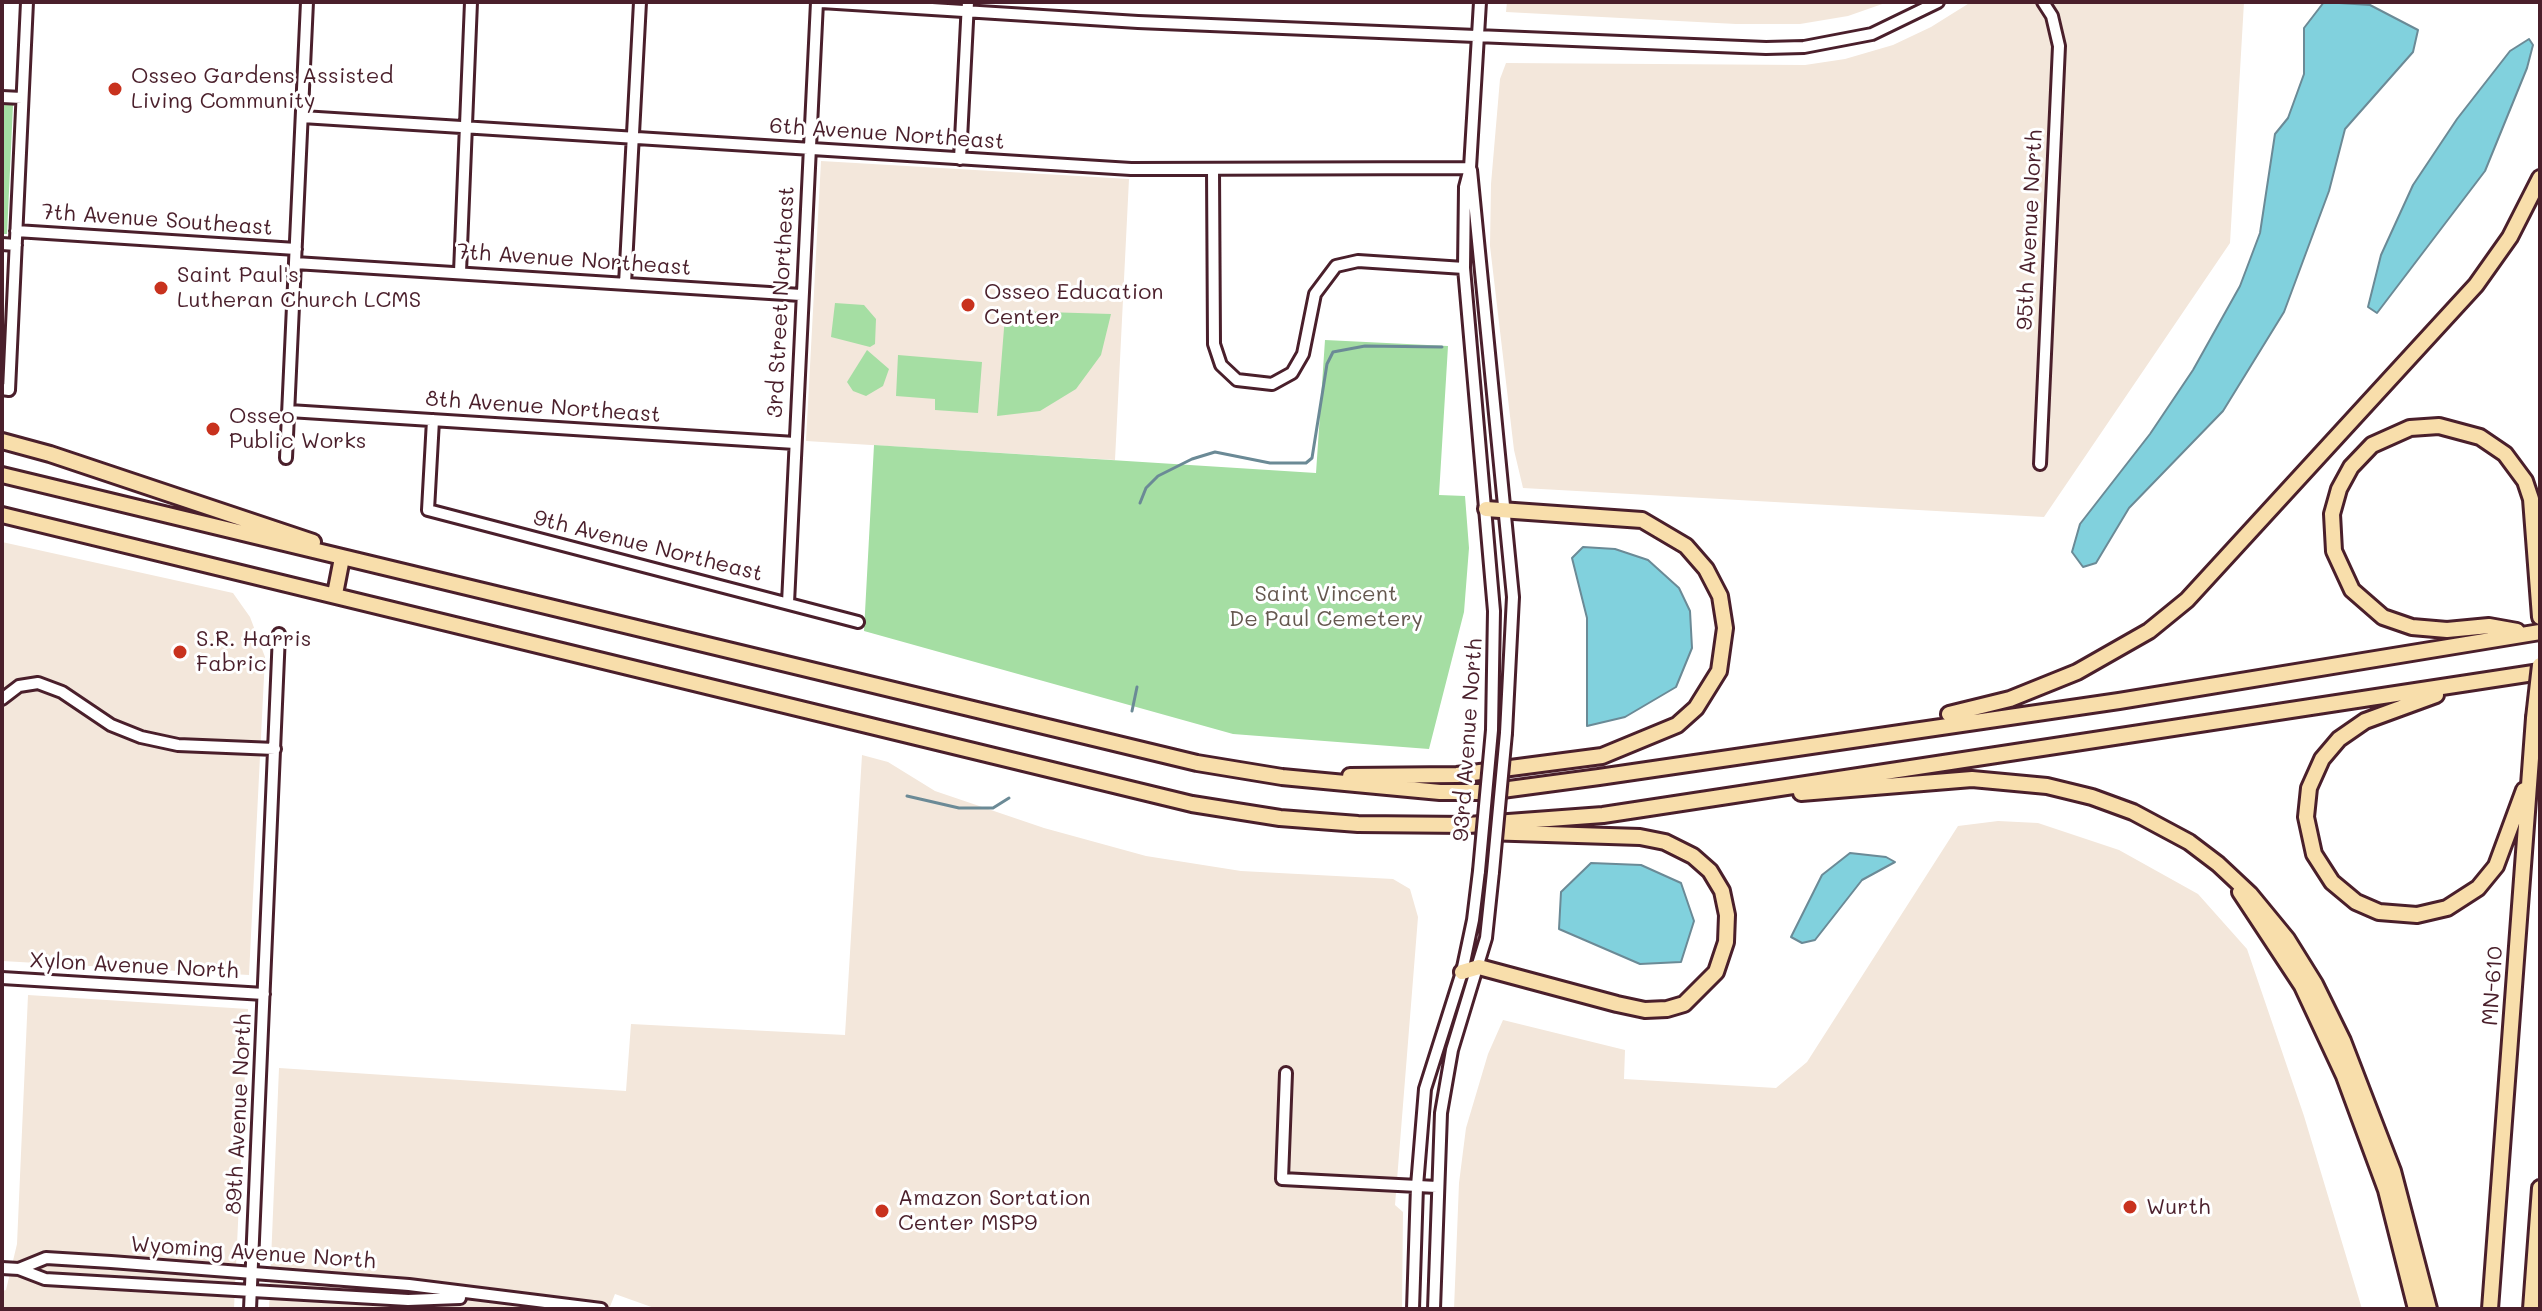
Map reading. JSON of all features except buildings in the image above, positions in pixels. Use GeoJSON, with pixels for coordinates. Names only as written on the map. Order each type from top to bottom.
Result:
{"type":"FeatureCollection","features":[{"type":"Feature","properties":{"kind":"highway"},"geometry":{"type":"LineString","coordinates":[[1789,748],[2010,699],[2103,659],[2171,614],[2206,581],[2476,285],[2510,237],[2540,178]]}},
{"type":"Feature","properties":{"kind":"highway"},"geometry":{"type":"LineString","coordinates":[[2535,633],[2489,626],[2447,630],[2412,627],[2383,617],[2363,603],[2344,577],[2332,540],[2335,501],[2345,477],[2372,445],[2410,428],[2439,426],[2480,437],[2505,454],[2525,481],[2535,519],[2540,617]]}},
{"type":"Feature","properties":{"kind":"highway"},"geometry":{"type":"LineString","coordinates":[[2,441],[50,454],[411,575]]}},
{"type":"Feature","properties":{"kind":"highway"},"geometry":{"type":"LineString","coordinates":[[2,475],[411,575],[589,614],[1183,760],[1282,777],[1440,792],[1487,792],[2119,701],[2535,633]]}},
{"type":"Feature","properties":{"kind":"highway"},"geometry":{"type":"LineString","coordinates":[[1282,777],[1457,775],[1602,756],[1677,725],[1696,708],[1719,671],[1725,628],[1720,596],[1706,569],[1686,546],[1642,520],[1486,509]]}},
{"type":"Feature","properties":{"kind":"highway"},"geometry":{"type":"LineString","coordinates":[[2,515],[1192,804],[1280,818],[1440,826],[1501,834],[1640,837],[1665,842],[1693,856],[1710,871],[1722,891],[1727,915],[1726,942],[1716,972],[1684,1004],[1645,1010],[1479,967],[1462,972]]}},
{"type":"Feature","properties":{"kind":"highway"},"geometry":{"type":"LineString","coordinates":[[335,594],[342,558]]}},
{"type":"Feature","properties":{"kind":"highway","name":"MN-610"},"geometry":{"type":"LineString","coordinates":[[2490,1309],[2529,774],[2540,665]]}},
{"type":"Feature","properties":{"kind":"highway"},"geometry":{"type":"LineString","coordinates":[[1440,826],[1576,818],[2540,672]]}},
{"type":"Feature","properties":{"kind":"highway"},"geometry":{"type":"LineString","coordinates":[[2457,686],[2365,721],[2339,739],[2322,759],[2309,788],[2306,817],[2314,854],[2332,882],[2356,902],[2392,914],[2430,913],[2454,904],[2478,888],[2496,866],[2529,774]]}},
{"type":"Feature","properties":{"kind":"highway"},"geometry":{"type":"LineString","coordinates":[[1720,797],[1947,780],[2035,784],[2092,797],[2143,817],[2189,842],[2260,904],[2287,939],[2315,984],[2343,1041],[2393,1171],[2429,1309]]}},
{"type":"Feature","properties":{"kind":"highway"},"geometry":{"type":"LineString","coordinates":[[2229,874],[2302,986],[2344,1076],[2386,1190],[2416,1309]]}},
{"type":"Feature","properties":{"kind":"highway"},"geometry":{"type":"LineString","coordinates":[[2531,1309],[2540,1188]]}},
{"type":"Feature","properties":{"kind":"street"},"geometry":{"type":"LineString","coordinates":[[6,390],[27,2]]}},
{"type":"Feature","properties":{"kind":"street"},"geometry":{"type":"LineString","coordinates":[[286,458],[307,2]]}},
{"type":"Feature","properties":{"kind":"street"},"geometry":{"type":"LineString","coordinates":[[460,272],[471,2]]}},
{"type":"Feature","properties":{"kind":"street"},"geometry":{"type":"LineString","coordinates":[[625,284],[640,2]]}},
{"type":"Feature","properties":{"kind":"street"},"geometry":{"type":"LineString","coordinates":[[819,2],[968,7],[1478,38],[1804,47],[1872,34],[1938,2]]}},
{"type":"Feature","properties":{"kind":"street","name":"3rd Street Northeast"},"geometry":{"type":"LineString","coordinates":[[788,603],[808,149],[819,2]]}},
{"type":"Feature","properties":{"kind":"street","name":"93rd Avenue North"},"geometry":{"type":"LineString","coordinates":[[1413,1309],[1417,1186],[1425,1089],[1462,972],[1479,871],[1496,655],[1464,268],[1465,187],[1470,168],[1480,2]]}},
{"type":"Feature","properties":{"kind":"street","name":"95th Avenue North"},"geometry":{"type":"LineString","coordinates":[[2040,464],[2059,46],[2052,16],[2043,2]]}},
{"type":"Feature","properties":{"kind":"street"},"geometry":{"type":"LineString","coordinates":[[960,159],[968,7]]}},
{"type":"Feature","properties":{"kind":"street"},"geometry":{"type":"LineString","coordinates":[[2,97],[22,98]]}},
{"type":"Feature","properties":{"kind":"street","name":"6th Avenue Northeast"},"geometry":{"type":"LineString","coordinates":[[302,117],[1131,169],[1470,168]]}},
{"type":"Feature","properties":{"kind":"street","name":"93rd Avenue North"},"geometry":{"type":"LineString","coordinates":[[1434,1309],[1437,1187],[1445,1084],[1479,967],[1493,872],[1506,733],[1513,597],[1479,267],[1475,183],[1470,168]]}},
{"type":"Feature","properties":{"kind":"street"},"geometry":{"type":"LineString","coordinates":[[1213,169],[1214,344],[1221,365],[1237,380],[1272,384],[1292,373],[1303,354],[1319,284],[1336,266],[1358,261],[1464,268]]}},
{"type":"Feature","properties":{"kind":"street","name":"7th Avenue Southeast"},"geometry":{"type":"LineString","coordinates":[[16,231],[296,249]]}},
{"type":"Feature","properties":{"kind":"street","name":"7th Avenue Southeast"},"geometry":{"type":"LineString","coordinates":[[2,244],[16,245]]}},
{"type":"Feature","properties":{"kind":"street","name":"7th Avenue Northeast"},"geometry":{"type":"LineString","coordinates":[[295,263],[801,295]]}},
{"type":"Feature","properties":{"kind":"street","name":"8th Avenue Northeast"},"geometry":{"type":"LineString","coordinates":[[289,411],[795,443]]}},
{"type":"Feature","properties":{"kind":"street","name":"9th Avenue Northeast"},"geometry":{"type":"LineString","coordinates":[[433,420],[428,510],[858,622]]}},
{"type":"Feature","properties":{"kind":"street","name":"89th Avenue North"},"geometry":{"type":"LineString","coordinates":[[250,1309],[279,634]]}},
{"type":"Feature","properties":{"kind":"street"},"geometry":{"type":"LineString","coordinates":[[2,699],[19,686],[38,683],[62,692],[111,725],[141,737],[178,745],[275,749]]}},
{"type":"Feature","properties":{"kind":"street","name":"Xylon Avenue North"},"geometry":{"type":"LineString","coordinates":[[2,978],[264,994]]}},
{"type":"Feature","properties":{"kind":"street"},"geometry":{"type":"LineString","coordinates":[[1286,1073],[1282,1179],[1437,1187]]}},
{"type":"Feature","properties":{"kind":"street","name":"Wyoming Avenue North"},"geometry":{"type":"LineString","coordinates":[[19,1269],[46,1258],[252,1272],[409,1285],[601,1309]]}},
{"type":"Feature","properties":{"kind":"street","name":"Wyoming Avenue North"},"geometry":{"type":"LineString","coordinates":[[2,1268],[19,1269],[45,1279],[408,1300],[486,1296]]}},
{"type":"Feature","properties":{"kind":"shaded area"},"geometry":{"type":"Polygon","coordinates":[[[1507,2],[1888,2],[1848,16],[1800,24],[1736,24],[1506,12],[1507,2]]]}},
{"type":"Feature","properties":{"kind":"shaded area"},"geometry":{"type":"Polygon","coordinates":[[[1971,2],[2244,2],[2230,243],[2044,517],[1523,488],[1514,450],[1490,246],[1491,184],[1500,79],[1506,63],[1805,65],[1845,59],[1893,45],[1931,27],[1971,2]]]}},
{"type":"Feature","properties":{"kind":"shaded area","name":"Osseo Education Center"},"geometry":{"type":"Polygon","coordinates":[[[821,161],[1129,179],[1115,460],[806,441],[821,161]]]}},
{"type":"Feature","properties":{"kind":"shaded area"},"geometry":{"type":"Polygon","coordinates":[[[2,542],[233,593],[250,617],[265,657],[249,975],[2,961],[2,542]]]}},
{"type":"Feature","properties":{"kind":"shaded area"},"geometry":{"type":"Polygon","coordinates":[[[862,755],[888,762],[935,791],[1044,828],[1146,856],[1241,871],[1393,879],[1410,889],[1418,917],[1395,1205],[1403,1212],[1402,1309],[657,1309],[615,1294],[609,1309],[269,1309],[279,1068],[626,1091],[631,1024],[845,1035],[862,755]]]}},
{"type":"Feature","properties":{"kind":"shaded area"},"geometry":{"type":"Polygon","coordinates":[[[1998,821],[2038,823],[2119,850],[2198,894],[2247,949],[2304,1116],[2362,1309],[1454,1309],[1459,1183],[1466,1128],[1488,1054],[1503,1020],[1625,1050],[1624,1079],[1776,1088],[1807,1062],[1958,826],[1998,821]]]}},
{"type":"Feature","properties":{"kind":"shaded area"},"geometry":{"type":"Polygon","coordinates":[[[28,995],[248,1009],[234,1309],[2,1309],[2,1291],[6,1290],[17,1244],[28,995]]]}},
{"type":"Feature","properties":{"kind":"green space"},"geometry":{"type":"Polygon","coordinates":[[[2,104],[13,105],[7,234],[2,234],[2,104]]]}},
{"type":"Feature","properties":{"kind":"green space"},"geometry":{"type":"Polygon","coordinates":[[[835,303],[864,305],[876,319],[875,344],[870,347],[831,337],[835,303]]]}},
{"type":"Feature","properties":{"kind":"green space"},"geometry":{"type":"Polygon","coordinates":[[[1012,311],[1111,314],[1101,355],[1076,389],[1040,411],[997,416],[1005,316],[1012,311]]]}},
{"type":"Feature","properties":{"kind":"green space","name":"Saint Vincent De Paul Cemetery"},"geometry":{"type":"Polygon","coordinates":[[[1325,340],[1448,346],[1439,495],[1465,496],[1469,548],[1464,612],[1429,749],[1233,734],[864,631],[874,445],[1316,473],[1325,340]]]}},
{"type":"Feature","properties":{"kind":"green space"},"geometry":{"type":"Polygon","coordinates":[[[867,350],[889,369],[883,386],[866,396],[853,391],[847,382],[867,350]]]}},
{"type":"Feature","properties":{"kind":"green space"},"geometry":{"type":"Polygon","coordinates":[[[898,355],[982,362],[978,413],[935,410],[935,399],[896,396],[898,355]]]}},
{"type":"Feature","properties":{"kind":"water"},"geometry":{"type":"Polygon","coordinates":[[[2324,2],[2370,5],[2418,30],[2413,52],[2345,129],[2329,191],[2284,312],[2223,411],[2129,508],[2096,563],[2083,567],[2072,552],[2080,524],[2150,434],[2193,370],[2240,286],[2260,233],[2275,134],[2288,118],[2304,74],[2304,28],[2324,2]]]}},
{"type":"Feature","properties":{"kind":"water"},"geometry":{"type":"Polygon","coordinates":[[[2529,39],[2533,45],[2527,68],[2485,171],[2377,313],[2368,307],[2381,255],[2413,185],[2457,119],[2510,51],[2529,39]]]}},
{"type":"Feature","properties":{"kind":"water"},"geometry":{"type":"Polygon","coordinates":[[[1583,547],[1615,549],[1648,560],[1679,588],[1690,611],[1692,648],[1676,687],[1625,717],[1587,726],[1587,618],[1572,558],[1583,547]]]}},
{"type":"Feature","properties":{"kind":"water"},"geometry":{"type":"Polygon","coordinates":[[[1850,853],[1886,857],[1895,862],[1862,880],[1815,940],[1802,943],[1791,937],[1822,875],[1850,853]]]}},
{"type":"Feature","properties":{"kind":"water"},"geometry":{"type":"Polygon","coordinates":[[[1591,863],[1641,865],[1681,883],[1694,921],[1681,962],[1640,964],[1559,929],[1561,892],[1591,863]]]}},
{"type":"Feature","properties":{"kind":"waterway"},"geometry":{"type":"LineString","coordinates":[[1140,503],[1146,488],[1158,476],[1192,459],[1215,452],[1270,463],[1306,463],[1312,458],[1327,364],[1333,352],[1365,346],[1442,347]]}},
{"type":"Feature","properties":{"kind":"waterway"},"geometry":{"type":"LineString","coordinates":[[1132,711],[1137,687]]}},
{"type":"Feature","properties":{"kind":"waterway"},"geometry":{"type":"LineString","coordinates":[[907,796],[959,808],[993,808],[1009,798]]}},
{"type":"Feature","properties":{"kind":"place","name":"Osseo Gardens Assisted Living Community"},"geometry":{"type":"Point","coordinates":[115,89]}},
{"type":"Feature","properties":{"kind":"place","name":"Saint Paul's Lutheran Church LCMS"},"geometry":{"type":"Point","coordinates":[161,288]}},
{"type":"Feature","properties":{"kind":"place","name":"Osseo Education Center"},"geometry":{"type":"Point","coordinates":[968,305]}},
{"type":"Feature","properties":{"kind":"place","name":"Osseo Public Works"},"geometry":{"type":"Point","coordinates":[213,429]}},
{"type":"Feature","properties":{"kind":"place","name":"S.R. Harris Fabric"},"geometry":{"type":"Point","coordinates":[180,652]}},
{"type":"Feature","properties":{"kind":"place","name":"Wurth"},"geometry":{"type":"Point","coordinates":[2130,1207]}},
{"type":"Feature","properties":{"kind":"place","name":"Amazon Sortation Center MSP9"},"geometry":{"type":"Point","coordinates":[882,1211]}}]}
